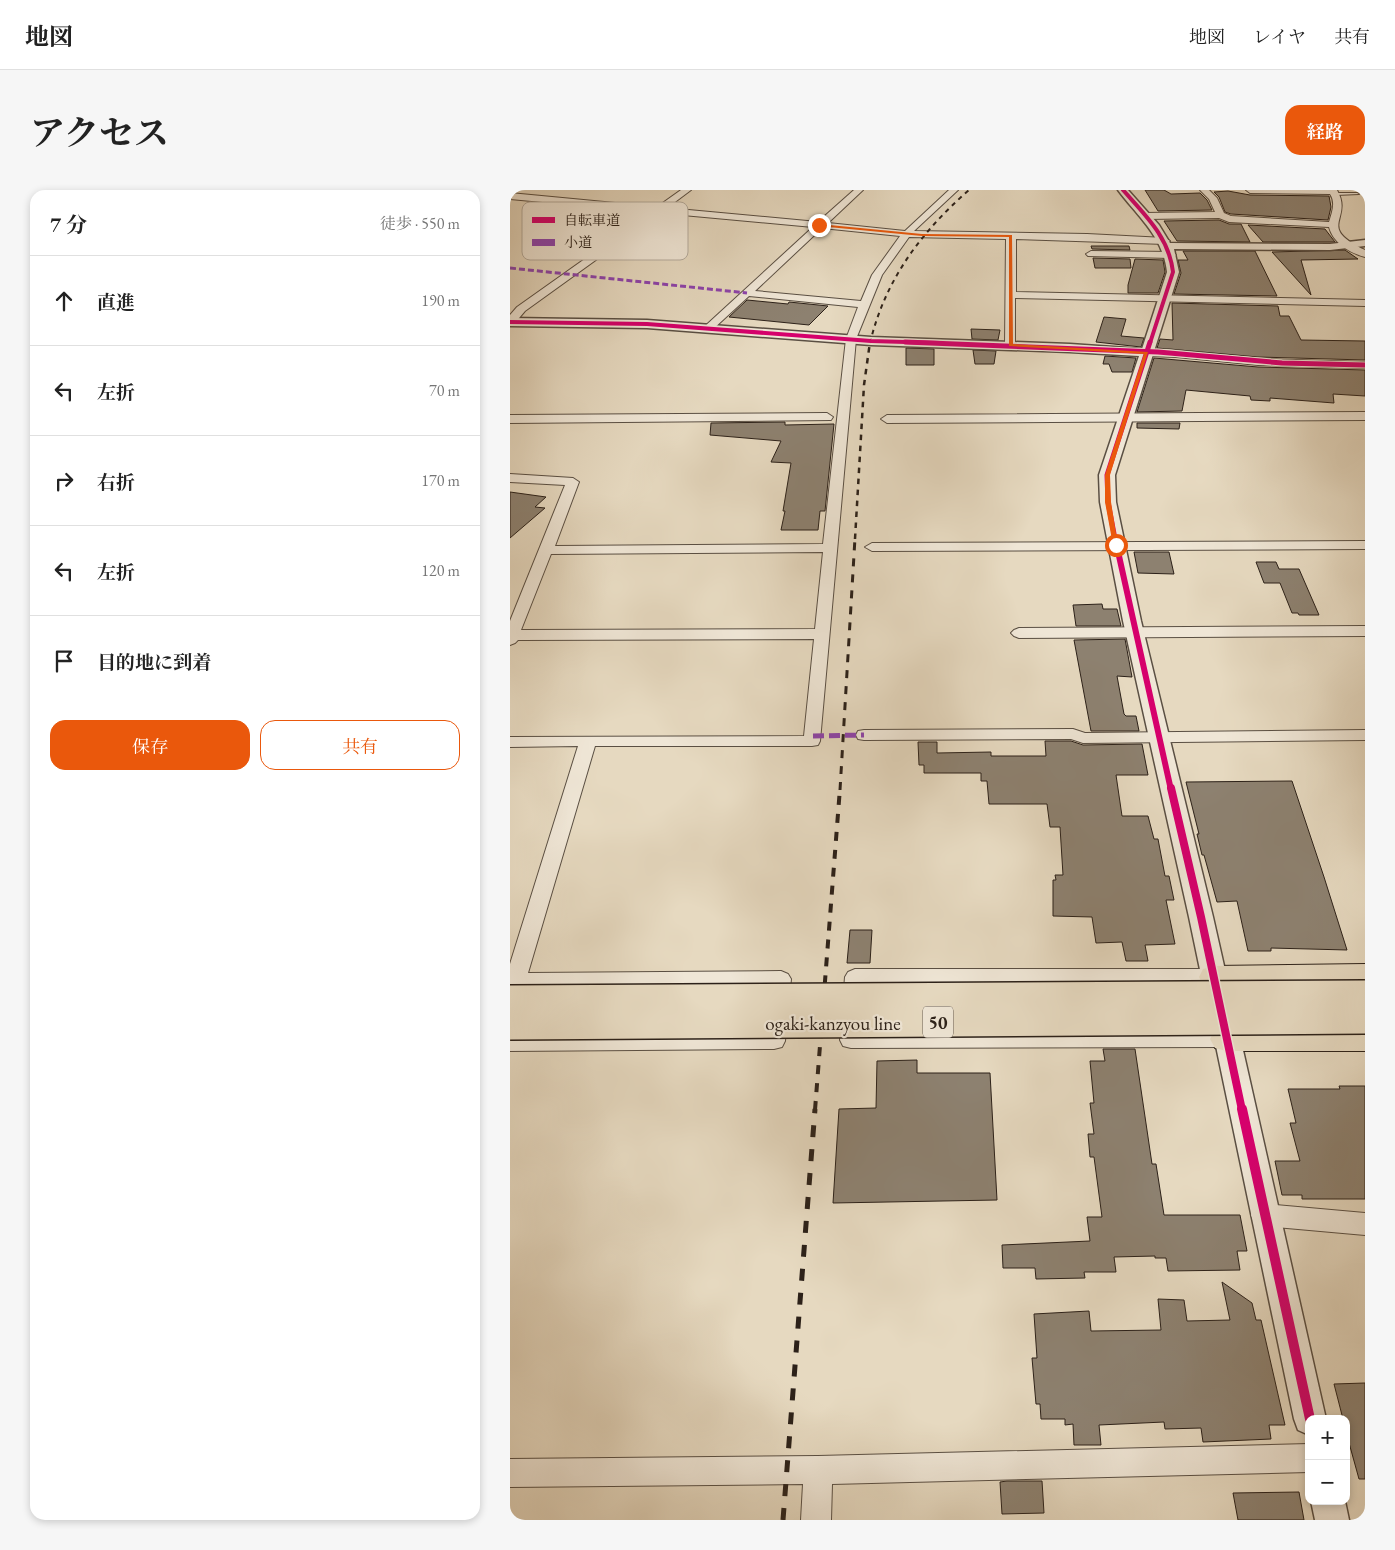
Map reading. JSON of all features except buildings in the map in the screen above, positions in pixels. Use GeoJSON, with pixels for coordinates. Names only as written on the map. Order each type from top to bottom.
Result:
{"type":"FeatureCollection","features":[{"type":"Feature","properties":{"kind":"main road"},"geometry":{"type":"LineString","coordinates":[[1214,976],[1365,975]]}},
{"type":"Feature","properties":{"kind":"main road","name":"ogaki-kanzyou line"},"geometry":{"type":"LineString","coordinates":[[512,988],[1365,995]]}},
{"type":"Feature","properties":{"kind":"main road","name":"ogaki-kanzyou line"},"geometry":{"type":"LineString","coordinates":[[510,1026],[1365,1019]]}},
{"type":"Feature","properties":{"kind":"main road"},"geometry":{"type":"LineString","coordinates":[[1226,1039],[1365,1039]]}},
{"type":"Feature","properties":{"kind":"street"},"geometry":{"type":"LineString","coordinates":[[670,202],[687,190]]}},
{"type":"Feature","properties":{"kind":"street"},"geometry":{"type":"LineString","coordinates":[[708,328],[859,190]]}},
{"type":"Feature","properties":{"kind":"street"},"geometry":{"type":"LineString","coordinates":[[510,742],[812,741],[851,339],[878,274],[908,234],[935,205],[954,190]]}},
{"type":"Feature","properties":{"kind":"street"},"geometry":{"type":"LineString","coordinates":[[1123,190],[1168,248],[1173,272],[1107,475],[1108,502],[1158,736],[1214,976],[1263,1215],[1309,1415]]}},
{"type":"Feature","properties":{"kind":"street"},"geometry":{"type":"LineString","coordinates":[[1204,190],[1213,198],[1220,215]]}},
{"type":"Feature","properties":{"kind":"street"},"geometry":{"type":"LineString","coordinates":[[1250,190],[1334,192],[1338,200],[1333,230],[1337,238],[1346,246],[1365,254]]}},
{"type":"Feature","properties":{"kind":"street"},"geometry":{"type":"LineString","coordinates":[[510,196],[573,202]]}},
{"type":"Feature","properties":{"kind":"street"},"geometry":{"type":"LineString","coordinates":[[688,213],[908,234],[1011,236],[1168,248]]}},
{"type":"Feature","properties":{"kind":"street"},"geometry":{"type":"LineString","coordinates":[[1145,216],[1220,215],[1229,219],[1334,225]]}},
{"type":"Feature","properties":{"kind":"street"},"geometry":{"type":"LineString","coordinates":[[1010,346],[1011,236]]}},
{"type":"Feature","properties":{"kind":"street"},"geometry":{"type":"LineString","coordinates":[[1091,254],[1168,248],[1346,246],[1365,243]]}},
{"type":"Feature","properties":{"kind":"street"},"geometry":{"type":"LineString","coordinates":[[510,322],[521,309],[589,260]]}},
{"type":"Feature","properties":{"kind":"street"},"geometry":{"type":"LineString","coordinates":[[747,293],[864,304]]}},
{"type":"Feature","properties":{"kind":"street"},"geometry":{"type":"LineString","coordinates":[[1010,295],[1165,297],[1365,304]]}},
{"type":"Feature","properties":{"kind":"street"},"geometry":{"type":"LineString","coordinates":[[510,322],[582,322],[708,328],[851,339],[1183,354],[1282,363],[1365,365]]}},
{"type":"Feature","properties":{"kind":"street"},"geometry":{"type":"LineString","coordinates":[[887,419],[1365,416]]}},
{"type":"Feature","properties":{"kind":"street"},"geometry":{"type":"LineString","coordinates":[[510,420],[827,417]]}},
{"type":"Feature","properties":{"kind":"street"},"geometry":{"type":"LineString","coordinates":[[510,478],[573,482],[512,630],[822,634]]}},
{"type":"Feature","properties":{"kind":"street"},"geometry":{"type":"LineString","coordinates":[[872,548],[1116,545],[1365,545]]}},
{"type":"Feature","properties":{"kind":"street"},"geometry":{"type":"LineString","coordinates":[[546,550],[830,548]]}},
{"type":"Feature","properties":{"kind":"street"},"geometry":{"type":"LineString","coordinates":[[1019,633],[1365,631]]}},
{"type":"Feature","properties":{"kind":"street"},"geometry":{"type":"LineString","coordinates":[[864,735],[1073,734],[1083,738],[1365,735]]}},
{"type":"Feature","properties":{"kind":"street"},"geometry":{"type":"LineString","coordinates":[[510,1043],[774,1041],[780,979],[512,988],[588,741]]}},
{"type":"Feature","properties":{"kind":"street"},"geometry":{"type":"LineString","coordinates":[[1214,976],[855,977],[851,1040],[1226,1039]]}},
{"type":"Feature","properties":{"kind":"street"},"geometry":{"type":"LineString","coordinates":[[1263,1215],[1365,1224]]}},
{"type":"Feature","properties":{"kind":"street"},"geometry":{"type":"LineString","coordinates":[[510,1473],[818,1470],[1305,1458]]}},
{"type":"Feature","properties":{"kind":"street"},"geometry":{"type":"LineString","coordinates":[[816,1520],[818,1470]]}},
{"type":"Feature","properties":{"kind":"street"},"geometry":{"type":"LineString","coordinates":[[1329,1505],[1332,1520]]}},
{"type":"Feature","properties":{"kind":"lane"},"geometry":{"type":"LineString","coordinates":[[1349,190],[1357,194]]}},
{"type":"Feature","properties":{"kind":"lane"},"geometry":{"type":"LineString","coordinates":[[1334,192],[1365,195]]}},
{"type":"Feature","properties":{"kind":"railway"},"geometry":{"type":"LineString","coordinates":[[870,343],[885,298],[907,259],[935,223],[969,190]]}},
{"type":"Feature","properties":{"kind":"railway"},"geometry":{"type":"LineString","coordinates":[[855,539],[864,385],[870,342]]}},
{"type":"Feature","properties":{"kind":"railway"},"geometry":{"type":"LineString","coordinates":[[840,790],[855,538]]}},
{"type":"Feature","properties":{"kind":"railway"},"geometry":{"type":"LineString","coordinates":[[815,1110],[840,788]]}},
{"type":"Feature","properties":{"kind":"railway"},"geometry":{"type":"LineString","coordinates":[[783,1520],[815,1109]]}},
{"type":"Feature","properties":{"kind":"marked path"},"geometry":{"type":"LineString","coordinates":[[510,268],[747,293]]}},
{"type":"Feature","properties":{"kind":"marked path"},"geometry":{"type":"LineString","coordinates":[[813,736],[864,735]]}},
{"type":"Feature","properties":{"kind":"cycle path"},"geometry":{"type":"LineString","coordinates":[[1123,190],[1156,228],[1168,248],[1173,272],[1107,475],[1108,502],[1119,562],[1201,917],[1309,1415]]}},
{"type":"Feature","properties":{"kind":"cycle path"},"geometry":{"type":"LineString","coordinates":[[510,322],[647,324],[871,341],[1158,352],[1282,363],[1365,365]]}},
{"type":"Feature","properties":{"kind":"route"},"geometry":{"type":"LineString","coordinates":[[819,225],[922,235],[1011,236],[1010,346],[1147,353],[1107,475],[1108,502],[1116,545]]}}]}
